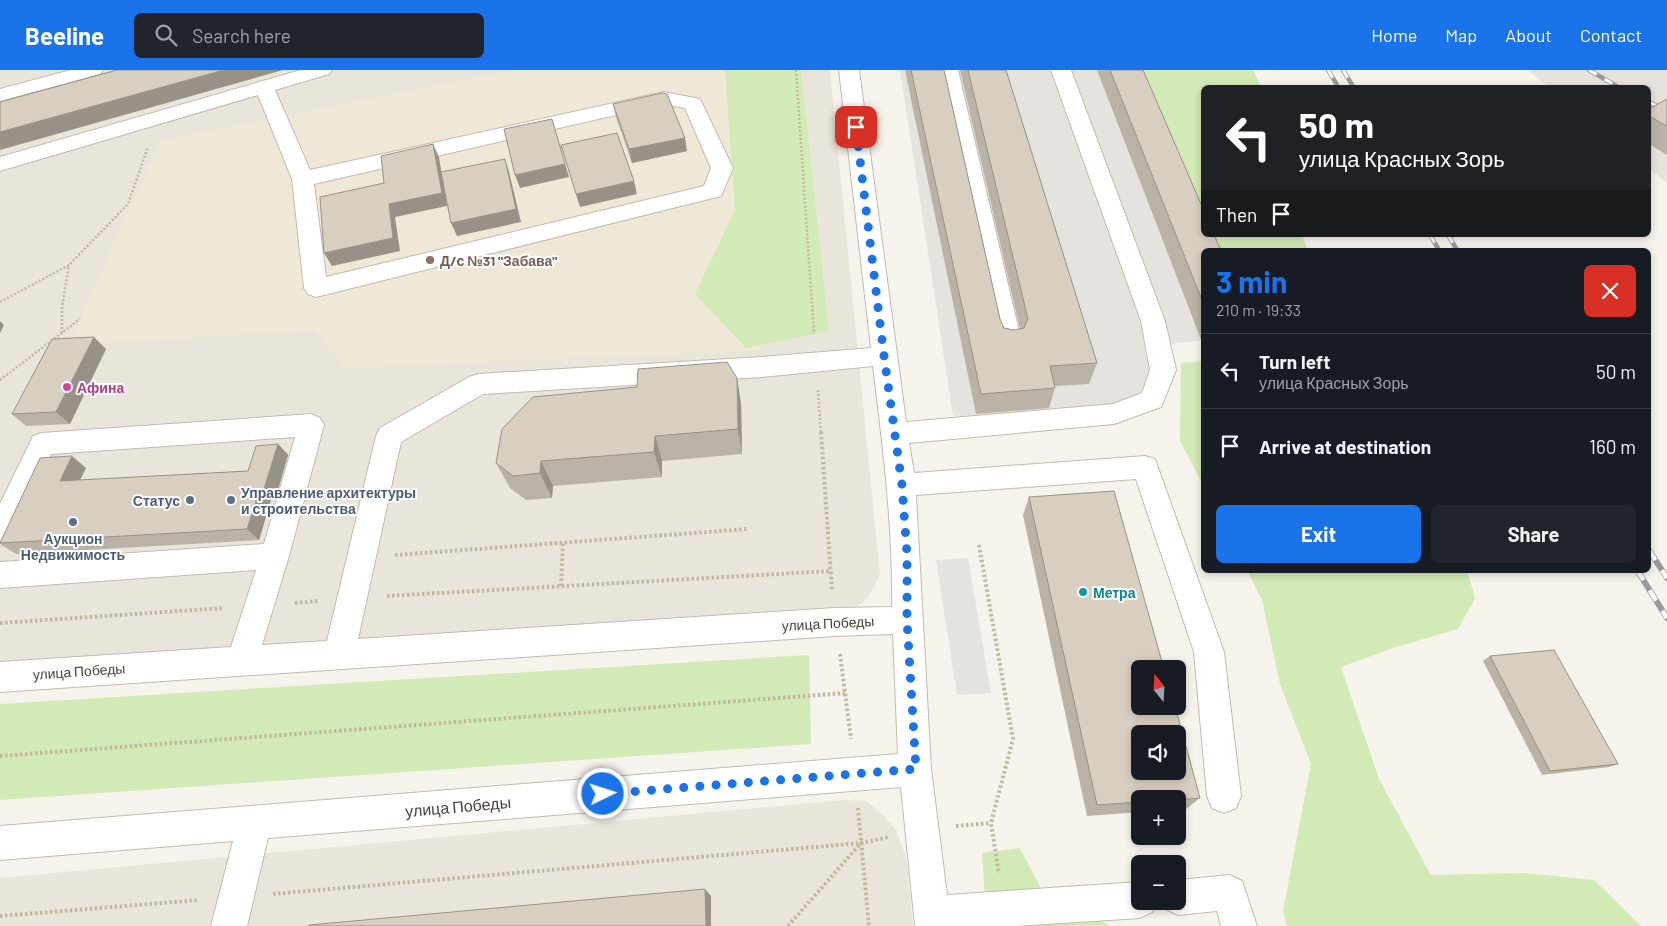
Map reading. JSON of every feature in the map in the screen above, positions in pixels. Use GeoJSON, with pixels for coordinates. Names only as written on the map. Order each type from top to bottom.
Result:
{"type":"FeatureCollection","features":[{"type":"Feature","properties":{"kind":"street"},"geometry":{"type":"LineString","coordinates":[[0,95],[93,70]]}},
{"type":"Feature","properties":{"kind":"street"},"geometry":{"type":"LineString","coordinates":[[0,164],[322,70]]}},
{"type":"Feature","properties":{"kind":"street"},"geometry":{"type":"LineString","coordinates":[[849,70],[884,356],[902,485],[907,554],[907,620],[916,769],[932,920],[1004,909],[1131,901]]}},
{"type":"Feature","properties":{"kind":"street"},"geometry":{"type":"LineString","coordinates":[[948,70],[1009,340]]}},
{"type":"Feature","properties":{"kind":"street"},"geometry":{"type":"LineString","coordinates":[[894,434],[1114,414],[1152,400],[1163,370],[1153,320],[1061,70]]}},
{"type":"Feature","properties":{"kind":"street"},"geometry":{"type":"LineString","coordinates":[[264,87],[303,179],[316,288],[713,191],[722,168],[693,103],[664,98],[303,179]]}},
{"type":"Feature","properties":{"kind":"street"},"geometry":{"type":"LineString","coordinates":[[339,654],[389,436],[478,384],[884,356]]}},
{"type":"Feature","properties":{"kind":"street"},"geometry":{"type":"LineString","coordinates":[[0,534],[42,444],[311,425],[275,556],[242,661]]}},
{"type":"Feature","properties":{"kind":"street"},"geometry":{"type":"LineString","coordinates":[[902,485],[1145,467],[1209,652],[1224,796]]}},
{"type":"Feature","properties":{"kind":"street"},"geometry":{"type":"LineString","coordinates":[[0,575],[275,556]]}},
{"type":"Feature","properties":{"kind":"street","name":"улица Победы"},"geometry":{"type":"LineString","coordinates":[[0,676],[835,622],[907,620]]}},
{"type":"Feature","properties":{"kind":"street","name":"улица Победы"},"geometry":{"type":"LineString","coordinates":[[0,843],[916,769]]}},
{"type":"Feature","properties":{"kind":"street"},"geometry":{"type":"LineString","coordinates":[[233,911],[255,822]]}},
{"type":"Feature","properties":{"kind":"street"},"geometry":{"type":"LineString","coordinates":[[1186,896],[1230,893],[1239,926]]}},
{"type":"Feature","properties":{"kind":"path"},"geometry":{"type":"LineString","coordinates":[[796,70],[835,622],[846,693],[869,926]]}},
{"type":"Feature","properties":{"kind":"path"},"geometry":{"type":"LineString","coordinates":[[0,302],[69,265],[128,204],[159,118]]}},
{"type":"Feature","properties":{"kind":"path"},"geometry":{"type":"LineString","coordinates":[[62,333],[62,307],[69,265]]}},
{"type":"Feature","properties":{"kind":"path"},"geometry":{"type":"LineString","coordinates":[[0,380],[80,319]]}},
{"type":"Feature","properties":{"kind":"path"},"geometry":{"type":"LineString","coordinates":[[360,558],[748,529]]}},
{"type":"Feature","properties":{"kind":"path"},"geometry":{"type":"LineString","coordinates":[[561,586],[563,542]]}},
{"type":"Feature","properties":{"kind":"path"},"geometry":{"type":"LineString","coordinates":[[979,545],[1013,739],[991,823],[1004,909]]}},
{"type":"Feature","properties":{"kind":"path"},"geometry":{"type":"LineString","coordinates":[[0,623],[351,599],[831,571]]}},
{"type":"Feature","properties":{"kind":"path"},"geometry":{"type":"LineString","coordinates":[[0,756],[846,693]]}},
{"type":"Feature","properties":{"kind":"path"},"geometry":{"type":"LineString","coordinates":[[0,916],[233,911],[861,843],[921,829],[991,823]]}},
{"type":"Feature","properties":{"kind":"path"},"geometry":{"type":"LineString","coordinates":[[788,926],[861,843]]}},
{"type":"Feature","properties":{"kind":"shaded area"},"geometry":{"type":"Polygon","coordinates":[[[0,70],[830,70],[880,575],[868,598],[847,613],[0,669],[0,70]]]}},
{"type":"Feature","properties":{"kind":"shaded area","name":"Д/с №31 \"Забава\""},"geometry":{"type":"Polygon","coordinates":[[[516,70],[736,70],[761,350],[344,368],[314,330],[68,345],[160,141],[516,70]]]}},
{"type":"Feature","properties":{"kind":"shaded area"},"geometry":{"type":"Polygon","coordinates":[[[900,70],[1125,70],[1203,248],[1201,248],[1201,340],[1169,344],[1152,397],[1079,410],[953,416],[900,70]]]}},
{"type":"Feature","properties":{"kind":"shaded area"},"geometry":{"type":"Polygon","coordinates":[[[1528,70],[1667,70],[1667,183],[1651,170],[1651,85],[1547,85],[1528,70]]]}},
{"type":"Feature","properties":{"kind":"shaded area"},"geometry":{"type":"Polygon","coordinates":[[[968,558],[991,693],[957,695],[936,560],[968,558]]]}},
{"type":"Feature","properties":{"kind":"shaded area"},"geometry":{"type":"Polygon","coordinates":[[[843,800],[866,801],[883,815],[896,830],[906,857],[913,926],[0,926],[0,878],[843,800]]]}},
{"type":"Feature","properties":{"kind":"green space"},"geometry":{"type":"Polygon","coordinates":[[[725,70],[801,70],[829,331],[746,348],[695,294],[735,210],[725,70]]]}},
{"type":"Feature","properties":{"kind":"green space"},"geometry":{"type":"Polygon","coordinates":[[[1141,70],[1253,70],[1260,85],[1201,85],[1201,209],[1141,70]]]}},
{"type":"Feature","properties":{"kind":"green space"},"geometry":{"type":"Polygon","coordinates":[[[1213,237],[1303,237],[1307,248],[1217,248],[1213,237]]]}},
{"type":"Feature","properties":{"kind":"green space"},"geometry":{"type":"Polygon","coordinates":[[[1201,361],[1201,481],[1180,441],[1181,363],[1201,361]]]}},
{"type":"Feature","properties":{"kind":"green space"},"geometry":{"type":"Polygon","coordinates":[[[1248,573],[1468,573],[1475,598],[1458,629],[1393,648],[1341,667],[1379,779],[1431,875],[1523,873],[1594,880],[1641,926],[1287,926],[1283,911],[1311,764],[1280,684],[1262,600],[1248,573]]]}},
{"type":"Feature","properties":{"kind":"green space"},"geometry":{"type":"Polygon","coordinates":[[[809,655],[811,744],[0,800],[0,704],[809,655]]]}},
{"type":"Feature","properties":{"kind":"green space"},"geometry":{"type":"Polygon","coordinates":[[[1020,848],[1040,887],[1110,926],[987,926],[982,853],[1020,848]]]}},
{"type":"Feature","properties":{"kind":"building"},"geometry":{"type":"Polygon","coordinates":[[[117,70],[224,70],[0,132],[0,102],[117,70]]]}},
{"type":"Feature","properties":{"kind":"building"},"geometry":{"type":"Polygon","coordinates":[[[911,70],[944,70],[1000,319],[1004,328],[1014,330],[1024,328],[1028,319],[968,70],[1006,70],[1097,363],[1050,366],[1055,388],[981,394],[911,70]]]}},
{"type":"Feature","properties":{"kind":"building"},"geometry":{"type":"Polygon","coordinates":[[[1110,70],[1143,70],[1201,204],[1201,237],[1215,237],[1220,248],[1201,248],[1201,298],[1110,70]]]}},
{"type":"Feature","properties":{"kind":"building"},"geometry":{"type":"Polygon","coordinates":[[[662,93],[667,94],[685,138],[629,149],[613,104],[662,93]]]}},
{"type":"Feature","properties":{"kind":"building"},"geometry":{"type":"Polygon","coordinates":[[[1667,99],[1667,126],[1651,117],[1651,108],[1667,99]]]}},
{"type":"Feature","properties":{"kind":"building"},"geometry":{"type":"Polygon","coordinates":[[[552,119],[565,164],[515,175],[504,129],[552,119]]]}},
{"type":"Feature","properties":{"kind":"building"},"geometry":{"type":"Polygon","coordinates":[[[617,133],[634,181],[576,194],[561,145],[617,133]]]}},
{"type":"Feature","properties":{"kind":"building"},"geometry":{"type":"Polygon","coordinates":[[[433,144],[442,193],[389,204],[393,238],[324,253],[320,197],[384,183],[381,156],[433,144]]]}},
{"type":"Feature","properties":{"kind":"building"},"geometry":{"type":"Polygon","coordinates":[[[505,159],[516,209],[451,223],[441,172],[505,159]]]}},
{"type":"Feature","properties":{"kind":"building"},"geometry":{"type":"Polygon","coordinates":[[[94,337],[56,412],[12,414],[52,339],[94,337]]]}},
{"type":"Feature","properties":{"kind":"building"},"geometry":{"type":"Polygon","coordinates":[[[727,362],[737,378],[738,429],[655,436],[654,452],[541,461],[540,473],[513,476],[496,463],[502,429],[533,397],[637,387],[638,369],[727,362]]]}},
{"type":"Feature","properties":{"kind":"building"},"geometry":{"type":"Polygon","coordinates":[[[278,444],[264,489],[260,489],[247,529],[0,543],[40,458],[72,456],[60,481],[248,471],[256,446],[278,444]]]}},
{"type":"Feature","properties":{"kind":"building","name":"Метра"},"geometry":{"type":"Polygon","coordinates":[[[1114,491],[1161,660],[1131,660],[1131,715],[1177,715],[1180,725],[1131,725],[1131,780],[1186,780],[1186,746],[1200,798],[1186,799],[1186,790],[1131,790],[1131,803],[1097,805],[1029,497],[1114,491]]]}},
{"type":"Feature","properties":{"kind":"building"},"geometry":{"type":"Polygon","coordinates":[[[1554,650],[1618,764],[1550,771],[1490,656],[1554,650]]]}},
{"type":"Feature","properties":{"kind":"building"},"geometry":{"type":"Polygon","coordinates":[[[705,889],[706,926],[309,926],[309,925],[705,889]]]}},
{"type":"Feature","properties":{"kind":"railway"},"geometry":{"type":"LineString","coordinates":[[1328,70],[1337,85]]}},
{"type":"Feature","properties":{"kind":"railway"},"geometry":{"type":"LineString","coordinates":[[1343,70],[1352,85]]}},
{"type":"Feature","properties":{"kind":"railway"},"geometry":{"type":"LineString","coordinates":[[1589,70],[1615,85]]}},
{"type":"Feature","properties":{"kind":"railway"},"geometry":{"type":"LineString","coordinates":[[1651,103],[1667,111]]}},
{"type":"Feature","properties":{"kind":"railway"},"geometry":{"type":"LineString","coordinates":[[1431,237],[1438,248]]}},
{"type":"Feature","properties":{"kind":"railway"},"geometry":{"type":"LineString","coordinates":[[1449,237],[1456,248]]}},
{"type":"Feature","properties":{"kind":"railway"},"geometry":{"type":"LineString","coordinates":[[1651,553],[1667,578]]}},
{"type":"Feature","properties":{"kind":"railway"},"geometry":{"type":"LineString","coordinates":[[1639,573],[1667,618]]}},
{"type":"Feature","properties":{"kind":"place","name":"Д/с №31 \"Забава\""},"geometry":{"type":"Point","coordinates":[430,260]}},
{"type":"Feature","properties":{"kind":"place","name":"Афина"},"geometry":{"type":"Point","coordinates":[67,387]}},
{"type":"Feature","properties":{"kind":"place","name":"Статус"},"geometry":{"type":"Point","coordinates":[190,500]}},
{"type":"Feature","properties":{"kind":"place","name":"Управление архитектуры и строительства"},"geometry":{"type":"Point","coordinates":[231,500]}},
{"type":"Feature","properties":{"kind":"place","name":"Аукцион Недвижимость"},"geometry":{"type":"Point","coordinates":[73,522]}},
{"type":"Feature","properties":{"kind":"place","name":"Метра"},"geometry":{"type":"Point","coordinates":[1083,592]}},
{"type":"Feature","properties":{"kind":"route"},"geometry":{"type":"LineString","coordinates":[[603,794],[916,769],[907,620],[907,554],[902,485],[856,127]]}}]}
